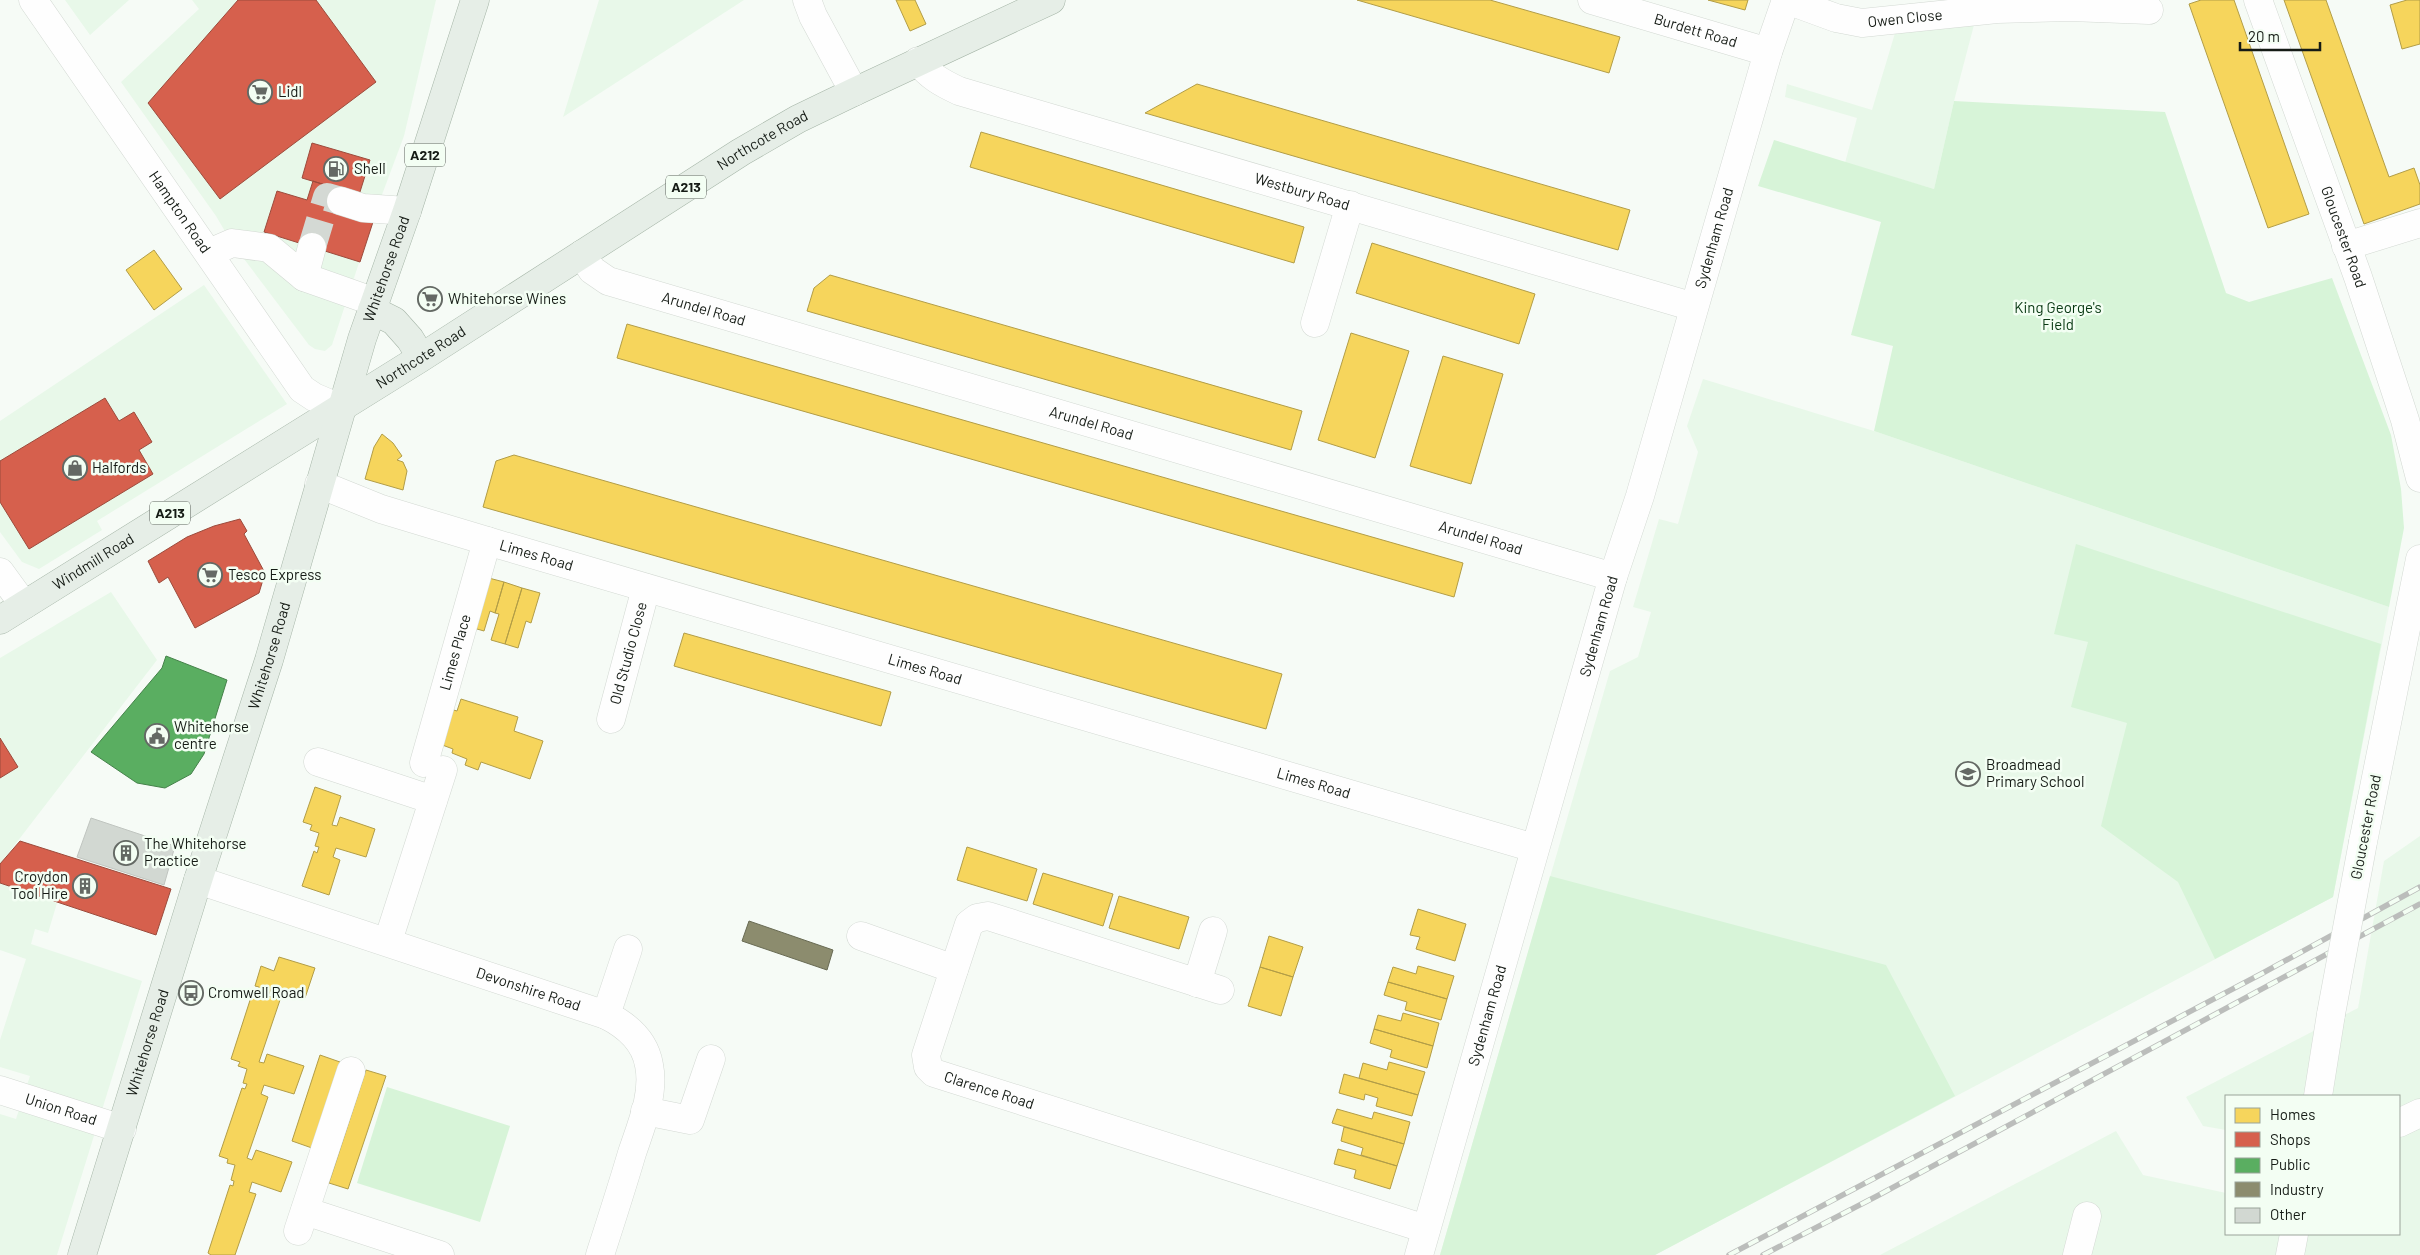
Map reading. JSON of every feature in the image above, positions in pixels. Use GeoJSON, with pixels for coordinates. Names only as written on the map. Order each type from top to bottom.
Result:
{"type":"FeatureCollection","features":[{"type":"Feature","properties":{"kind":"main road","name":"Whitehorse Road"},"geometry":{"type":"LineString","coordinates":[[82,1255],[198,880],[269,660],[340,408],[475,0]]}},
{"type":"Feature","properties":{"kind":"main road","name":"Northcote Road"},"geometry":{"type":"LineString","coordinates":[[340,408],[741,152],[798,119],[1051,0]]}},
{"type":"Feature","properties":{"kind":"main road"},"geometry":{"type":"LineString","coordinates":[[373,306],[394,321],[410,339],[421,357]]}},
{"type":"Feature","properties":{"kind":"main road","name":"Windmill Road"},"geometry":{"type":"LineString","coordinates":[[0,620],[340,408]]}},
{"type":"Feature","properties":{"kind":"street","name":"Hampton Road"},"geometry":{"type":"LineString","coordinates":[[33,0],[302,389],[340,408]]}},
{"type":"Feature","properties":{"kind":"street"},"geometry":{"type":"LineString","coordinates":[[807,0],[813,16],[854,92]]}},
{"type":"Feature","properties":{"kind":"street","name":"Burdett Road"},"geometry":{"type":"LineString","coordinates":[[1592,0],[1768,52]]}},
{"type":"Feature","properties":{"kind":"street","name":"Sydenham Road"},"geometry":{"type":"LineString","coordinates":[[1419,1255],[1613,577],[1640,496],[1768,52],[1786,0]]}},
{"type":"Feature","properties":{"kind":"street","name":"Owen Close"},"geometry":{"type":"LineString","coordinates":[[1786,0],[1836,18],[1862,23],[1983,5],[2149,10]]}},
{"type":"Feature","properties":{"kind":"street","name":"Gloucester Road"},"geometry":{"type":"LineString","coordinates":[[2258,0],[2346,246],[2405,420],[2420,478]]}},
{"type":"Feature","properties":{"kind":"street","name":"Westbury Road"},"geometry":{"type":"LineString","coordinates":[[918,61],[939,82],[959,91],[1694,307]]}},
{"type":"Feature","properties":{"kind":"street"},"geometry":{"type":"LineString","coordinates":[[341,201],[363,208],[406,211]]}},
{"type":"Feature","properties":{"kind":"street"},"geometry":{"type":"LineString","coordinates":[[1315,323],[1350,205]]}},
{"type":"Feature","properties":{"kind":"street"},"geometry":{"type":"LineString","coordinates":[[2346,246],[2420,223]]}},
{"type":"Feature","properties":{"kind":"street"},"geometry":{"type":"LineString","coordinates":[[209,253],[232,243],[269,248],[304,277],[373,306]]}},
{"type":"Feature","properties":{"kind":"street"},"geometry":{"type":"LineString","coordinates":[[304,277],[312,247]]}},
{"type":"Feature","properties":{"kind":"street","name":"Arundel Road"},"geometry":{"type":"LineString","coordinates":[[582,254],[592,270],[608,281],[1613,577]]}},
{"type":"Feature","properties":{"kind":"street","name":"Limes Road"},"geometry":{"type":"LineString","coordinates":[[318,484],[405,516],[487,541],[1534,848]]}},
{"type":"Feature","properties":{"kind":"street","name":"Limes Place"},"geometry":{"type":"LineString","coordinates":[[388,941],[433,800],[433,766],[487,541]]}},
{"type":"Feature","properties":{"kind":"street","name":"Gloucester Road"},"geometry":{"type":"LineString","coordinates":[[2318,1095],[2363,842],[2420,559]]}},
{"type":"Feature","properties":{"kind":"street"},"geometry":{"type":"LineString","coordinates":[[0,572],[24,605]]}},
{"type":"Feature","properties":{"kind":"street","name":"Old Studio Close"},"geometry":{"type":"LineString","coordinates":[[611,719],[646,588]]}},
{"type":"Feature","properties":{"kind":"street"},"geometry":{"type":"LineString","coordinates":[[318,762],[433,800]]}},
{"type":"Feature","properties":{"kind":"street","name":"Devonshire Road"},"geometry":{"type":"LineString","coordinates":[[198,880],[606,1014],[633,1034],[645,1051],[651,1074],[645,1111],[600,1255]]}},
{"type":"Feature","properties":{"kind":"street","name":"Clarence Road"},"geometry":{"type":"LineString","coordinates":[[1212,931],[1208,986],[988,916],[977,918],[969,924],[954,969],[926,1055],[928,1067],[934,1073],[1426,1229]]}},
{"type":"Feature","properties":{"kind":"street"},"geometry":{"type":"LineString","coordinates":[[861,936],[954,969]]}},
{"type":"Feature","properties":{"kind":"street"},"geometry":{"type":"LineString","coordinates":[[606,1014],[628,949]]}},
{"type":"Feature","properties":{"kind":"street"},"geometry":{"type":"LineString","coordinates":[[645,1111],[690,1120],[711,1059]]}},
{"type":"Feature","properties":{"kind":"street"},"geometry":{"type":"LineString","coordinates":[[351,1071],[301,1221],[440,1255]]}},
{"type":"Feature","properties":{"kind":"street","name":"Union Road"},"geometry":{"type":"LineString","coordinates":[[0,1090],[122,1129]]}},
{"type":"Feature","properties":{"kind":"street"},"geometry":{"type":"LineString","coordinates":[[2400,1123],[2420,1113]]}},
{"type":"Feature","properties":{"kind":"street"},"geometry":{"type":"LineString","coordinates":[[2077,1255],[2087,1216]]}},
{"type":"Feature","properties":{"kind":"street"},"geometry":{"type":"LineString","coordinates":[[2290,1255],[2294,1235]]}},
{"type":"Feature","properties":{"kind":"shaded area"},"geometry":{"type":"Polygon","coordinates":[[[65,0],[129,0],[90,35],[65,0]]]}},
{"type":"Feature","properties":{"kind":"shaded area"},"geometry":{"type":"Polygon","coordinates":[[[192,0],[436,0],[404,136],[377,208],[332,345],[325,351],[315,349],[309,345],[232,243],[216,216],[121,82],[199,9],[192,0]]]}},
{"type":"Feature","properties":{"kind":"shaded area"},"geometry":{"type":"Polygon","coordinates":[[[599,0],[744,0],[563,117],[599,0]]]}},
{"type":"Feature","properties":{"kind":"shaded area"},"geometry":{"type":"Polygon","coordinates":[[[1974,25],[1934,189],[1845,163],[1857,118],[1785,97],[1787,84],[1872,110],[1895,33],[1974,25]]]}},
{"type":"Feature","properties":{"kind":"shaded area"},"geometry":{"type":"Polygon","coordinates":[[[204,285],[287,404],[97,521],[102,530],[39,569],[22,562],[0,532],[0,421],[204,285]]]}},
{"type":"Feature","properties":{"kind":"shaded area","name":"Broadmead Primary School"},"geometry":{"type":"Polygon","coordinates":[[[1703,379],[1874,431],[2389,607],[2333,897],[1655,1255],[1440,1255],[1610,671],[1638,657],[1651,612],[1633,607],[1659,519],[1678,524],[1698,452],[1687,426],[1703,379]]]}},
{"type":"Feature","properties":{"kind":"shaded area"},"geometry":{"type":"Polygon","coordinates":[[[111,592],[157,660],[0,864],[0,658],[111,592]]]}},
{"type":"Feature","properties":{"kind":"shaded area"},"geometry":{"type":"Polygon","coordinates":[[[2420,836],[2420,1255],[1880,1255],[2116,1131],[2143,1175],[2225,1193],[2225,1235],[2400,1235],[2400,1095],[2225,1095],[2225,1130],[2203,1126],[2186,1097],[2358,1008],[2384,861],[2420,836]]]}},
{"type":"Feature","properties":{"kind":"shaded area"},"geometry":{"type":"Polygon","coordinates":[[[0,883],[57,903],[48,933],[35,929],[31,944],[142,981],[57,1255],[0,1255],[0,1114],[16,1119],[30,1076],[0,1067],[0,1040],[26,959],[0,950],[0,883]]]}},
{"type":"Feature","properties":{"kind":"green space","name":"King George's Field"},"geometry":{"type":"Polygon","coordinates":[[[1954,101],[2165,112],[2226,293],[2249,302],[2332,278],[2391,435],[2401,489],[2404,528],[2389,607],[1874,431],[1893,346],[1851,335],[1881,222],[1758,186],[1774,140],[1934,189],[1954,101]]]}},
{"type":"Feature","properties":{"kind":"green space"},"geometry":{"type":"Polygon","coordinates":[[[2076,544],[2381,644],[2333,897],[2215,959],[2178,882],[2101,826],[2127,723],[2071,707],[2088,642],[2054,634],[2076,544]]]}},
{"type":"Feature","properties":{"kind":"green space"},"geometry":{"type":"Polygon","coordinates":[[[1550,876],[1886,965],[1955,1096],[1655,1255],[1440,1255],[1550,876]]]}},
{"type":"Feature","properties":{"kind":"green space"},"geometry":{"type":"Polygon","coordinates":[[[387,1087],[510,1126],[480,1222],[357,1183],[387,1087]]]}},
{"type":"Feature","properties":{"kind":"building: Homes"},"geometry":{"type":"Polygon","coordinates":[[[896,0],[915,0],[926,24],[910,31],[896,0]]]}},
{"type":"Feature","properties":{"kind":"building: Homes"},"geometry":{"type":"Polygon","coordinates":[[[1357,0],[1490,0],[1620,37],[1609,73],[1357,0]]]}},
{"type":"Feature","properties":{"kind":"building: Homes"},"geometry":{"type":"Polygon","coordinates":[[[1708,0],[1748,0],[1745,10],[1708,0]]]}},
{"type":"Feature","properties":{"kind":"building: Homes"},"geometry":{"type":"Polygon","coordinates":[[[2201,0],[2234,0],[2309,214],[2268,228],[2189,4],[2201,0]]]}},
{"type":"Feature","properties":{"kind":"building: Homes"},"geometry":{"type":"Polygon","coordinates":[[[2284,0],[2326,0],[2389,177],[2414,168],[2420,185],[2420,204],[2364,224],[2284,0]]]}},
{"type":"Feature","properties":{"kind":"building: Homes"},"geometry":{"type":"Polygon","coordinates":[[[2407,0],[2420,0],[2420,44],[2402,49],[2390,5],[2407,0]]]}},
{"type":"Feature","properties":{"kind":"building: Homes"},"geometry":{"type":"Polygon","coordinates":[[[1197,84],[1630,210],[1618,250],[1145,113],[1197,84]]]}},
{"type":"Feature","properties":{"kind":"building: Homes"},"geometry":{"type":"Polygon","coordinates":[[[981,132],[1304,227],[1294,263],[970,167],[981,132]]]}},
{"type":"Feature","properties":{"kind":"building: Homes"},"geometry":{"type":"Polygon","coordinates":[[[1372,243],[1535,294],[1519,344],[1356,293],[1372,243]]]}},
{"type":"Feature","properties":{"kind":"building: Homes"},"geometry":{"type":"Polygon","coordinates":[[[154,250],[182,289],[154,310],[126,270],[154,250]]]}},
{"type":"Feature","properties":{"kind":"building: Homes"},"geometry":{"type":"Polygon","coordinates":[[[830,275],[1302,411],[1291,450],[807,311],[814,288],[830,275]]]}},
{"type":"Feature","properties":{"kind":"building: Homes"},"geometry":{"type":"Polygon","coordinates":[[[627,324],[1463,563],[1454,597],[617,358],[627,324]]]}},
{"type":"Feature","properties":{"kind":"building: Homes"},"geometry":{"type":"Polygon","coordinates":[[[1351,333],[1409,351],[1375,458],[1318,440],[1351,333]]]}},
{"type":"Feature","properties":{"kind":"building: Homes"},"geometry":{"type":"Polygon","coordinates":[[[1443,356],[1503,374],[1471,484],[1410,466],[1443,356]]]}},
{"type":"Feature","properties":{"kind":"building: Homes"},"geometry":{"type":"Polygon","coordinates":[[[382,434],[393,443],[402,456],[397,460],[403,462],[407,471],[403,490],[365,479],[374,447],[382,434]]]}},
{"type":"Feature","properties":{"kind":"building: Homes"},"geometry":{"type":"Polygon","coordinates":[[[514,455],[1282,674],[1266,729],[483,507],[496,461],[514,455]]]}},
{"type":"Feature","properties":{"kind":"building: Homes"},"geometry":{"type":"Polygon","coordinates":[[[485,577],[504,582],[495,613],[490,611],[484,631],[470,627],[485,577]]]}},
{"type":"Feature","properties":{"kind":"building: Homes"},"geometry":{"type":"Polygon","coordinates":[[[504,582],[522,588],[505,644],[491,640],[499,614],[495,613],[504,582]]]}},
{"type":"Feature","properties":{"kind":"building: Homes"},"geometry":{"type":"Polygon","coordinates":[[[522,588],[540,593],[531,623],[526,621],[518,648],[505,644],[522,588]]]}},
{"type":"Feature","properties":{"kind":"building: Homes"},"geometry":{"type":"Polygon","coordinates":[[[684,633],[891,692],[881,726],[674,666],[684,633]]]}},
{"type":"Feature","properties":{"kind":"building: Homes"},"geometry":{"type":"Polygon","coordinates":[[[461,699],[518,717],[514,731],[543,741],[530,779],[481,762],[478,770],[465,765],[467,759],[452,753],[453,749],[437,743],[447,708],[457,711],[461,699]]]}},
{"type":"Feature","properties":{"kind":"building: Homes"},"geometry":{"type":"Polygon","coordinates":[[[315,787],[341,796],[332,825],[337,826],[340,817],[375,829],[366,857],[336,848],[333,857],[340,860],[329,895],[302,886],[314,851],[317,853],[319,847],[315,846],[319,833],[310,830],[312,825],[303,822],[315,787]]]}},
{"type":"Feature","properties":{"kind":"building: Homes"},"geometry":{"type":"Polygon","coordinates":[[[967,847],[1037,869],[1027,901],[957,880],[967,847]]]}},
{"type":"Feature","properties":{"kind":"building: Homes"},"geometry":{"type":"Polygon","coordinates":[[[1043,873],[1113,894],[1103,926],[1033,904],[1043,873]]]}},
{"type":"Feature","properties":{"kind":"building: Homes"},"geometry":{"type":"Polygon","coordinates":[[[1119,896],[1189,917],[1179,949],[1109,928],[1119,896]]]}},
{"type":"Feature","properties":{"kind":"building: Homes"},"geometry":{"type":"Polygon","coordinates":[[[1418,909],[1466,924],[1455,961],[1416,949],[1420,937],[1410,935],[1418,909]]]}},
{"type":"Feature","properties":{"kind":"building: Homes"},"geometry":{"type":"Polygon","coordinates":[[[1269,936],[1303,947],[1293,977],[1260,967],[1269,936]]]}},
{"type":"Feature","properties":{"kind":"building: Homes"},"geometry":{"type":"Polygon","coordinates":[[[279,957],[315,968],[305,998],[272,987],[268,996],[280,1000],[259,1062],[264,1063],[267,1054],[304,1066],[294,1094],[264,1085],[261,1094],[268,1097],[247,1158],[252,1160],[256,1150],[292,1162],[281,1192],[252,1182],[249,1192],[256,1194],[235,1255],[211,1255],[208,1253],[230,1185],[233,1186],[234,1181],[231,1180],[235,1165],[227,1163],[228,1159],[219,1156],[242,1088],[245,1089],[247,1084],[243,1083],[247,1069],[238,1066],[240,1062],[231,1059],[253,991],[257,993],[259,987],[255,986],[261,966],[274,971],[279,957]]]}},
{"type":"Feature","properties":{"kind":"building: Homes"},"geometry":{"type":"Polygon","coordinates":[[[1418,966],[1454,976],[1447,999],[1388,982],[1393,967],[1416,974],[1418,966]]]}},
{"type":"Feature","properties":{"kind":"building: Homes"},"geometry":{"type":"Polygon","coordinates":[[[1260,967],[1293,977],[1281,1016],[1248,1006],[1260,967]]]}},
{"type":"Feature","properties":{"kind":"building: Homes"},"geometry":{"type":"Polygon","coordinates":[[[1388,982],[1447,999],[1441,1020],[1405,1010],[1407,1002],[1384,995],[1388,982]]]}},
{"type":"Feature","properties":{"kind":"building: Homes"},"geometry":{"type":"Polygon","coordinates":[[[1403,1013],[1439,1023],[1433,1046],[1374,1029],[1378,1015],[1401,1021],[1403,1013]]]}},
{"type":"Feature","properties":{"kind":"building: Homes"},"geometry":{"type":"Polygon","coordinates":[[[1374,1029],[1433,1046],[1427,1068],[1390,1057],[1392,1050],[1370,1043],[1374,1029]]]}},
{"type":"Feature","properties":{"kind":"building: Homes"},"geometry":{"type":"Polygon","coordinates":[[[320,1055],[340,1062],[312,1148],[292,1141],[320,1055]]]}},
{"type":"Feature","properties":{"kind":"building: Homes"},"geometry":{"type":"Polygon","coordinates":[[[1389,1062],[1425,1072],[1418,1095],[1359,1078],[1363,1063],[1387,1070],[1389,1062]]]}},
{"type":"Feature","properties":{"kind":"building: Homes"},"geometry":{"type":"Polygon","coordinates":[[[366,1070],[386,1076],[348,1189],[329,1183],[366,1070]]]}},
{"type":"Feature","properties":{"kind":"building: Homes"},"geometry":{"type":"Polygon","coordinates":[[[1344,1074],[1418,1095],[1412,1116],[1376,1106],[1378,1098],[1365,1094],[1364,1100],[1339,1093],[1344,1074]]]}},
{"type":"Feature","properties":{"kind":"building: Homes"},"geometry":{"type":"Polygon","coordinates":[[[1337,1109],[1372,1119],[1374,1112],[1410,1122],[1404,1144],[1332,1123],[1337,1109]]]}},
{"type":"Feature","properties":{"kind":"building: Homes"},"geometry":{"type":"Polygon","coordinates":[[[1344,1127],[1404,1144],[1397,1166],[1361,1155],[1363,1148],[1341,1141],[1344,1127]]]}},
{"type":"Feature","properties":{"kind":"building: Homes"},"geometry":{"type":"Polygon","coordinates":[[[1338,1149],[1397,1166],[1390,1189],[1354,1178],[1356,1170],[1334,1164],[1338,1149]]]}},
{"type":"Feature","properties":{"kind":"building: Shops","name":"Lidl"},"geometry":{"type":"Polygon","coordinates":[[[238,0],[316,0],[376,82],[220,199],[148,103],[238,0]]]}},
{"type":"Feature","properties":{"kind":"building: Shops","name":"Shell"},"geometry":{"type":"Polygon","coordinates":[[[312,143],[370,160],[359,195],[302,178],[312,143]]]}},
{"type":"Feature","properties":{"kind":"building: Shops"},"geometry":{"type":"Polygon","coordinates":[[[313,181],[344,191],[373,222],[360,262],[264,232],[277,191],[307,200],[313,181]]]}},
{"type":"Feature","properties":{"kind":"building: Shops","name":"Halfords"},"geometry":{"type":"Polygon","coordinates":[[[105,398],[119,421],[134,412],[152,442],[139,450],[153,474],[29,549],[0,502],[0,461],[105,398]]]}},
{"type":"Feature","properties":{"kind":"building: Shops","name":"Tesco Express"},"geometry":{"type":"Polygon","coordinates":[[[240,519],[247,531],[244,534],[265,573],[259,593],[195,628],[168,577],[159,583],[148,561],[187,537],[214,526],[240,519]]]}},
{"type":"Feature","properties":{"kind":"building: Shops"},"geometry":{"type":"Polygon","coordinates":[[[0,738],[18,767],[0,778],[0,738]]]}},
{"type":"Feature","properties":{"kind":"building: Shops","name":"Croydon Tool Hire"},"geometry":{"type":"Polygon","coordinates":[[[20,841],[171,889],[156,935],[0,883],[0,864],[20,841]]]}},
{"type":"Feature","properties":{"kind":"building: Public","name":"Whitehorse centre"},"geometry":{"type":"Polygon","coordinates":[[[166,656],[227,680],[204,754],[191,774],[165,788],[137,783],[91,752],[162,668],[166,656]]]}},
{"type":"Feature","properties":{"kind":"building: Industry"},"geometry":{"type":"Polygon","coordinates":[[[749,921],[833,950],[827,970],[742,941],[749,921]]]}},
{"type":"Feature","properties":{"kind":"building: Other","name":"The Whitehorse Practice"},"geometry":{"type":"Polygon","coordinates":[[[91,818],[175,846],[164,885],[77,857],[91,818]]]}},
{"type":"Feature","properties":{"kind":"tunnel"},"geometry":{"type":"LineString","coordinates":[[312,247],[327,197],[341,201]]}},
{"type":"Feature","properties":{"kind":"railway"},"geometry":{"type":"LineString","coordinates":[[1729,1255],[2261,974],[2420,887]]}},
{"type":"Feature","properties":{"kind":"railway"},"geometry":{"type":"LineString","coordinates":[[1763,1255],[1877,1196],[2420,904]]}},
{"type":"Feature","properties":{"kind":"place","name":"Lidl"},"geometry":{"type":"Point","coordinates":[260,92]}},
{"type":"Feature","properties":{"kind":"place","name":"Shell"},"geometry":{"type":"Point","coordinates":[336,169]}},
{"type":"Feature","properties":{"kind":"place","name":"Whitehorse Wines"},"geometry":{"type":"Point","coordinates":[430,299]}},
{"type":"Feature","properties":{"kind":"place","name":"Halfords"},"geometry":{"type":"Point","coordinates":[75,468]}},
{"type":"Feature","properties":{"kind":"place","name":"Tesco Express"},"geometry":{"type":"Point","coordinates":[210,575]}},
{"type":"Feature","properties":{"kind":"place","name":"Whitehorse centre"},"geometry":{"type":"Point","coordinates":[157,736]}},
{"type":"Feature","properties":{"kind":"place","name":"Broadmead Primary School"},"geometry":{"type":"Point","coordinates":[1968,774]}},
{"type":"Feature","properties":{"kind":"place","name":"The Whitehorse Practice"},"geometry":{"type":"Point","coordinates":[126,853]}},
{"type":"Feature","properties":{"kind":"place","name":"Croydon Tool Hire"},"geometry":{"type":"Point","coordinates":[85,886]}},
{"type":"Feature","properties":{"kind":"place","name":"Cromwell Road"},"geometry":{"type":"Point","coordinates":[191,993]}}]}
